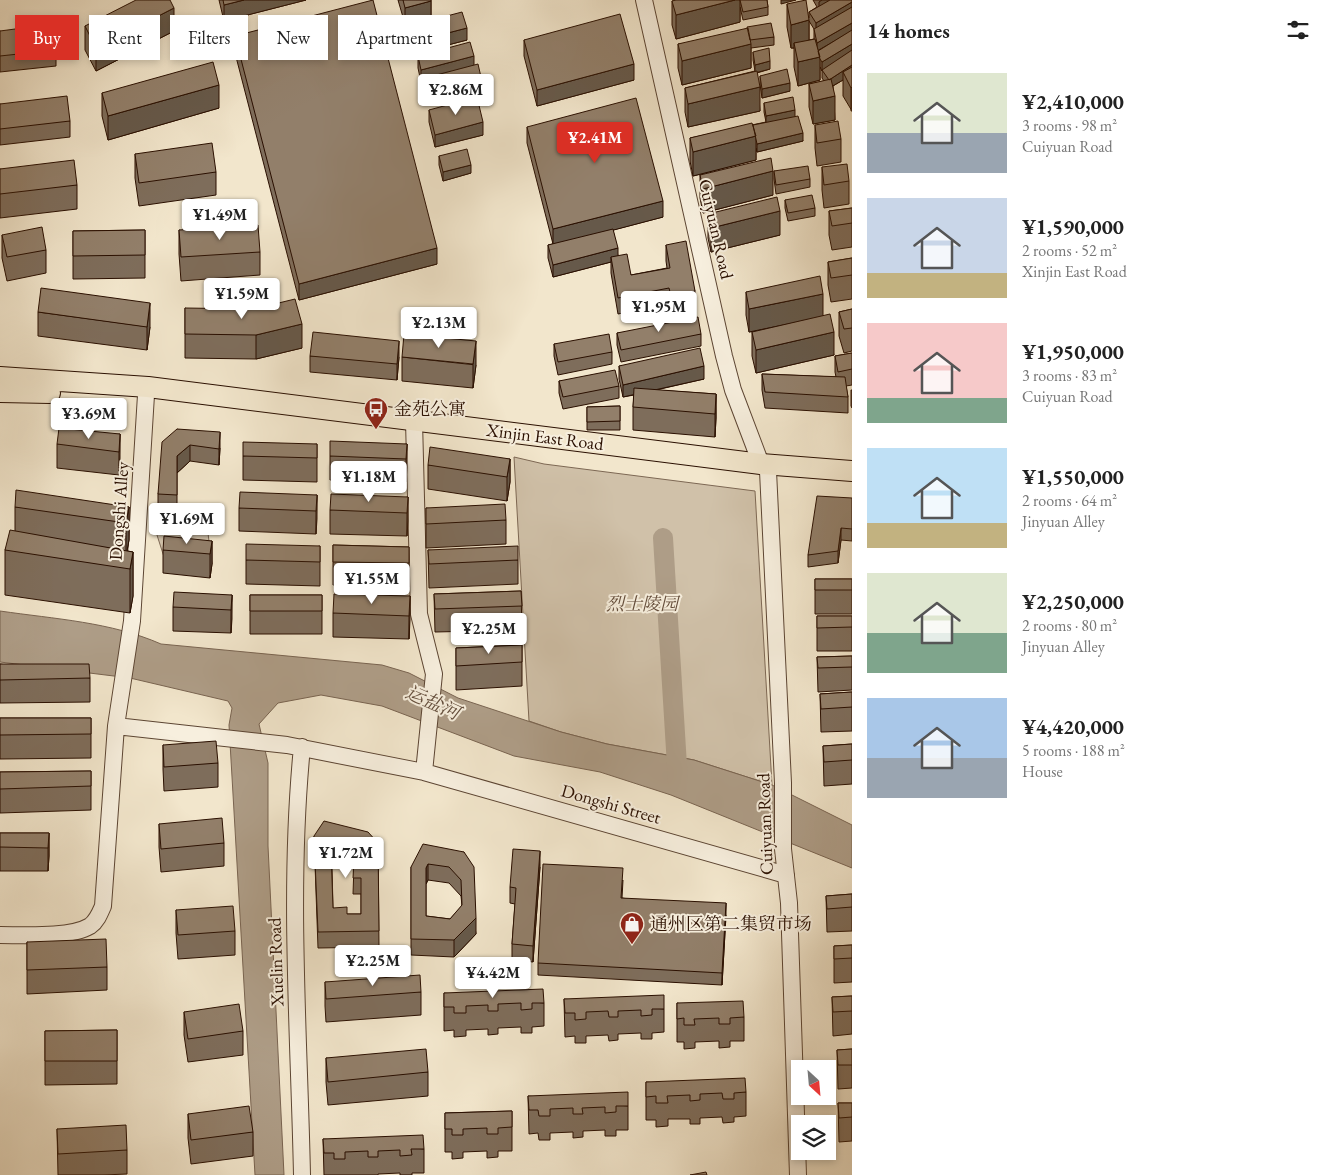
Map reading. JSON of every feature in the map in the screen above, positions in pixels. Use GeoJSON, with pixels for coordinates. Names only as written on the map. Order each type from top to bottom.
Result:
{"type":"FeatureCollection","features":[{"type":"Feature","properties":{"kind":"main road","name":"Xinjin East Road"},"geometry":{"type":"LineString","coordinates":[[0,377],[148,387],[414,425]]}},
{"type":"Feature","properties":{"kind":"main road","name":"Xinjin East Road"},"geometry":{"type":"LineString","coordinates":[[0,392],[146,395],[414,425],[852,479]]}},
{"type":"Feature","properties":{"kind":"main road","name":"Xinjin East Road"},"geometry":{"type":"LineString","coordinates":[[764,467],[852,471]]}},
{"type":"Feature","properties":{"kind":"street","name":"Cuiyuan Road"},"geometry":{"type":"LineString","coordinates":[[644,0],[733,390],[764,467],[783,783],[783,849],[786,875],[798,1175]]}},
{"type":"Feature","properties":{"kind":"street","name":"Dongshi Alley"},"geometry":{"type":"LineString","coordinates":[[0,935],[51,935],[90,926],[98,918],[105,891],[116,726],[130,629],[146,395]]}},
{"type":"Feature","properties":{"kind":"street"},"geometry":{"type":"LineString","coordinates":[[414,425],[419,614],[434,674],[424,772]]}},
{"type":"Feature","properties":{"kind":"street","name":"Dongshi Street"},"geometry":{"type":"LineString","coordinates":[[116,726],[294,746],[424,772],[786,875]]}},
{"type":"Feature","properties":{"kind":"street","name":"Xuelin Road"},"geometry":{"type":"LineString","coordinates":[[294,746],[294,897],[302,1175]]}},
{"type":"Feature","properties":{"kind":"green space","name":"烈士陵园"},"geometry":{"type":"Polygon","coordinates":[[[514,457],[544,464],[755,491],[772,785],[694,760],[607,744],[561,732],[529,721],[514,457]]]}},
{"type":"Feature","properties":{"kind":"green space"},"geometry":{"type":"Polygon","coordinates":[[[158,510],[201,511],[206,518],[212,564],[165,560],[156,532],[158,510]]]}},
{"type":"Feature","properties":{"kind":"water","name":"运盐河"},"geometry":{"type":"Polygon","coordinates":[[[0,611],[103,626],[161,644],[382,665],[409,673],[458,698],[561,732],[607,744],[694,760],[772,785],[852,825],[852,868],[671,795],[600,772],[514,756],[382,706],[321,695],[278,703],[259,724],[268,763],[268,846],[284,1175],[255,1175],[229,725],[232,708],[228,701],[130,678],[0,662],[0,611]]]}},
{"type":"Feature","properties":{"kind":"building"},"geometry":{"type":"Polygon","coordinates":[[[136,0],[170,0],[174,8],[160,15],[107,15],[136,0]]]}},
{"type":"Feature","properties":{"kind":"building"},"geometry":{"type":"Polygon","coordinates":[[[223,0],[244,0],[224,5],[223,0]]]}},
{"type":"Feature","properties":{"kind":"building"},"geometry":{"type":"Polygon","coordinates":[[[373,0],[377,15],[338,15],[338,60],[388,60],[437,248],[299,284],[241,60],[248,60],[248,33],[258,30],[258,60],[328,60],[328,15],[316,15],[373,0]]]}},
{"type":"Feature","properties":{"kind":"building"},"geometry":{"type":"Polygon","coordinates":[[[403,0],[431,0],[431,1],[405,8],[403,0]]]}},
{"type":"Feature","properties":{"kind":"building"},"geometry":{"type":"Polygon","coordinates":[[[735,0],[676,15],[672,1],[735,0]]]}},
{"type":"Feature","properties":{"kind":"building"},"geometry":{"type":"Polygon","coordinates":[[[740,0],[767,0],[768,7],[743,12],[740,0]]]}},
{"type":"Feature","properties":{"kind":"building"},"geometry":{"type":"Polygon","coordinates":[[[806,0],[809,20],[791,25],[787,4],[806,0]]]}},
{"type":"Feature","properties":{"kind":"building"},"geometry":{"type":"Polygon","coordinates":[[[830,0],[852,0],[852,2],[816,23],[809,12],[830,0]]]}},
{"type":"Feature","properties":{"kind":"building"},"geometry":{"type":"Polygon","coordinates":[[[852,7],[852,23],[817,43],[814,29],[852,7]]]}},
{"type":"Feature","properties":{"kind":"building"},"geometry":{"type":"Polygon","coordinates":[[[462,12],[467,28],[450,32],[450,15],[462,12]]]}},
{"type":"Feature","properties":{"kind":"building"},"geometry":{"type":"Polygon","coordinates":[[[620,14],[634,64],[537,90],[524,40],[620,14]]]}},
{"type":"Feature","properties":{"kind":"building"},"geometry":{"type":"Polygon","coordinates":[[[771,23],[774,37],[750,40],[747,27],[771,23]]]}},
{"type":"Feature","properties":{"kind":"building"},"geometry":{"type":"Polygon","coordinates":[[[89,24],[89,34],[85,26],[89,24]]]}},
{"type":"Feature","properties":{"kind":"building"},"geometry":{"type":"Polygon","coordinates":[[[748,28],[751,44],[682,61],[678,44],[748,28]]]}},
{"type":"Feature","properties":{"kind":"building"},"geometry":{"type":"Polygon","coordinates":[[[15,29],[15,54],[0,56],[0,31],[15,29]]]}},
{"type":"Feature","properties":{"kind":"building"},"geometry":{"type":"Polygon","coordinates":[[[852,30],[852,44],[822,62],[818,51],[852,30]]]}},
{"type":"Feature","properties":{"kind":"building"},"geometry":{"type":"Polygon","coordinates":[[[815,39],[820,57],[798,62],[794,43],[815,39]]]}},
{"type":"Feature","properties":{"kind":"building"},"geometry":{"type":"Polygon","coordinates":[[[470,42],[474,56],[421,70],[419,60],[450,60],[450,47],[470,42]]]}},
{"type":"Feature","properties":{"kind":"building"},"geometry":{"type":"Polygon","coordinates":[[[769,48],[770,61],[755,65],[753,52],[769,48]]]}},
{"type":"Feature","properties":{"kind":"building"},"geometry":{"type":"Polygon","coordinates":[[[852,50],[852,65],[829,80],[822,70],[852,50]]]}},
{"type":"Feature","properties":{"kind":"building"},"geometry":{"type":"Polygon","coordinates":[[[213,62],[219,85],[108,116],[102,93],[213,62]]]}},
{"type":"Feature","properties":{"kind":"building"},"geometry":{"type":"Polygon","coordinates":[[[478,64],[481,77],[428,91],[425,78],[478,64]]]}},
{"type":"Feature","properties":{"kind":"building"},"geometry":{"type":"Polygon","coordinates":[[[852,67],[852,87],[851,88],[843,72],[852,67]]]}},
{"type":"Feature","properties":{"kind":"building"},"geometry":{"type":"Polygon","coordinates":[[[787,69],[790,83],[762,89],[760,76],[787,69]]]}},
{"type":"Feature","properties":{"kind":"building"},"geometry":{"type":"Polygon","coordinates":[[[757,71],[760,87],[688,104],[685,88],[757,71]]]}},
{"type":"Feature","properties":{"kind":"building"},"geometry":{"type":"Polygon","coordinates":[[[831,79],[835,96],[813,101],[809,84],[831,79]]]}},
{"type":"Feature","properties":{"kind":"building"},"geometry":{"type":"Polygon","coordinates":[[[67,96],[70,121],[0,129],[0,104],[67,96]]]}},
{"type":"Feature","properties":{"kind":"building"},"geometry":{"type":"Polygon","coordinates":[[[477,97],[483,122],[435,135],[429,110],[477,97]]]}},
{"type":"Feature","properties":{"kind":"building"},"geometry":{"type":"Polygon","coordinates":[[[793,97],[795,110],[766,116],[764,103],[793,97]]]}},
{"type":"Feature","properties":{"kind":"building"},"geometry":{"type":"Polygon","coordinates":[[[636,98],[663,201],[553,229],[527,127],[636,98]]]}},
{"type":"Feature","properties":{"kind":"building"},"geometry":{"type":"Polygon","coordinates":[[[798,116],[803,133],[757,144],[753,125],[798,116]]]}},
{"type":"Feature","properties":{"kind":"building"},"geometry":{"type":"Polygon","coordinates":[[[838,121],[841,139],[817,143],[815,125],[838,121]]]}},
{"type":"Feature","properties":{"kind":"building"},"geometry":{"type":"Polygon","coordinates":[[[752,123],[756,136],[693,152],[690,138],[752,123]]]}},
{"type":"Feature","properties":{"kind":"building"},"geometry":{"type":"Polygon","coordinates":[[[212,143],[216,172],[139,183],[135,154],[212,143]]]}},
{"type":"Feature","properties":{"kind":"building"},"geometry":{"type":"Polygon","coordinates":[[[467,149],[471,165],[443,172],[439,156],[467,149]]]}},
{"type":"Feature","properties":{"kind":"building"},"geometry":{"type":"Polygon","coordinates":[[[771,158],[773,171],[703,189],[700,175],[771,158]]]}},
{"type":"Feature","properties":{"kind":"building"},"geometry":{"type":"Polygon","coordinates":[[[74,160],[77,185],[0,194],[0,169],[74,160]]]}},
{"type":"Feature","properties":{"kind":"building"},"geometry":{"type":"Polygon","coordinates":[[[847,164],[849,181],[824,185],[822,167],[847,164]]]}},
{"type":"Feature","properties":{"kind":"building"},"geometry":{"type":"Polygon","coordinates":[[[808,166],[810,179],[776,185],[774,171],[808,166]]]}},
{"type":"Feature","properties":{"kind":"building"},"geometry":{"type":"Polygon","coordinates":[[[812,195],[815,208],[788,213],[785,200],[812,195]]]}},
{"type":"Feature","properties":{"kind":"building"},"geometry":{"type":"Polygon","coordinates":[[[777,197],[780,211],[711,228],[708,214],[777,197]]]}},
{"type":"Feature","properties":{"kind":"building"},"geometry":{"type":"Polygon","coordinates":[[[852,208],[852,223],[832,226],[829,211],[852,208]]]}},
{"type":"Feature","properties":{"kind":"building"},"geometry":{"type":"Polygon","coordinates":[[[258,225],[260,252],[181,257],[179,230],[258,225]]]}},
{"type":"Feature","properties":{"kind":"building"},"geometry":{"type":"Polygon","coordinates":[[[42,227],[46,250],[7,257],[2,235],[42,227]]]}},
{"type":"Feature","properties":{"kind":"building"},"geometry":{"type":"Polygon","coordinates":[[[613,229],[618,248],[553,265],[548,245],[613,229]]]}},
{"type":"Feature","properties":{"kind":"building"},"geometry":{"type":"Polygon","coordinates":[[[145,230],[145,255],[73,256],[73,231],[145,230]]]}},
{"type":"Feature","properties":{"kind":"building"},"geometry":{"type":"Polygon","coordinates":[[[686,241],[695,291],[671,296],[669,288],[618,298],[611,257],[627,254],[631,275],[670,268],[666,245],[686,241]]]}},
{"type":"Feature","properties":{"kind":"building"},"geometry":{"type":"Polygon","coordinates":[[[852,258],[852,275],[831,278],[828,262],[852,258]]]}},
{"type":"Feature","properties":{"kind":"building"},"geometry":{"type":"Polygon","coordinates":[[[820,276],[823,294],[749,309],[746,292],[820,276]]]}},
{"type":"Feature","properties":{"kind":"building"},"geometry":{"type":"Polygon","coordinates":[[[41,288],[150,303],[147,327],[38,312],[41,288]]]}},
{"type":"Feature","properties":{"kind":"building"},"geometry":{"type":"Polygon","coordinates":[[[295,299],[302,324],[256,335],[185,334],[185,308],[254,309],[295,299]]]}},
{"type":"Feature","properties":{"kind":"building"},"geometry":{"type":"Polygon","coordinates":[[[852,309],[852,328],[844,329],[839,312],[852,309]]]}},
{"type":"Feature","properties":{"kind":"building"},"geometry":{"type":"Polygon","coordinates":[[[830,314],[834,332],[756,350],[752,332],[830,314]]]}},
{"type":"Feature","properties":{"kind":"building"},"geometry":{"type":"Polygon","coordinates":[[[698,317],[701,334],[621,350],[617,333],[698,317]]]}},
{"type":"Feature","properties":{"kind":"building"},"geometry":{"type":"Polygon","coordinates":[[[313,332],[399,341],[397,364],[310,356],[313,332]]]}},
{"type":"Feature","properties":{"kind":"building"},"geometry":{"type":"Polygon","coordinates":[[[404,334],[476,341],[473,364],[402,357],[404,334]]]}},
{"type":"Feature","properties":{"kind":"building"},"geometry":{"type":"Polygon","coordinates":[[[609,334],[612,352],[558,362],[554,344],[609,334]]]}},
{"type":"Feature","properties":{"kind":"building"},"geometry":{"type":"Polygon","coordinates":[[[700,348],[704,366],[623,385],[619,366],[700,348]]]}},
{"type":"Feature","properties":{"kind":"building"},"geometry":{"type":"Polygon","coordinates":[[[852,353],[852,369],[838,372],[835,356],[852,353]]]}},
{"type":"Feature","properties":{"kind":"building"},"geometry":{"type":"Polygon","coordinates":[[[615,370],[619,386],[563,397],[559,381],[615,370]]]}},
{"type":"Feature","properties":{"kind":"building"},"geometry":{"type":"Polygon","coordinates":[[[762,374],[845,377],[848,397],[765,392],[762,374]]]}},
{"type":"Feature","properties":{"kind":"building"},"geometry":{"type":"Polygon","coordinates":[[[634,388],[716,394],[715,414],[633,407],[634,388]]]}},
{"type":"Feature","properties":{"kind":"building"},"geometry":{"type":"Polygon","coordinates":[[[620,406],[620,421],[587,422],[587,407],[620,406]]]}},
{"type":"Feature","properties":{"kind":"building"},"geometry":{"type":"Polygon","coordinates":[[[59,428],[120,434],[119,452],[57,444],[59,428]]]}},
{"type":"Feature","properties":{"kind":"building"},"geometry":{"type":"Polygon","coordinates":[[[177,429],[220,432],[219,449],[190,445],[177,456],[177,495],[158,494],[162,442],[177,429]]]}},
{"type":"Feature","properties":{"kind":"building"},"geometry":{"type":"Polygon","coordinates":[[[330,441],[407,444],[406,459],[330,456],[330,441]]]}},
{"type":"Feature","properties":{"kind":"building"},"geometry":{"type":"Polygon","coordinates":[[[243,442],[317,444],[317,458],[243,456],[243,442]]]}},
{"type":"Feature","properties":{"kind":"building"},"geometry":{"type":"Polygon","coordinates":[[[430,447],[510,459],[507,477],[428,465],[430,447]]]}},
{"type":"Feature","properties":{"kind":"building"},"geometry":{"type":"Polygon","coordinates":[[[16,490],[129,507],[126,523],[15,507],[16,490]]]}},
{"type":"Feature","properties":{"kind":"building"},"geometry":{"type":"Polygon","coordinates":[[[240,492],[317,495],[316,511],[239,508],[240,492]]]}},
{"type":"Feature","properties":{"kind":"building"},"geometry":{"type":"Polygon","coordinates":[[[331,494],[408,497],[407,513],[330,510],[331,494]]]}},
{"type":"Feature","properties":{"kind":"building"},"geometry":{"type":"Polygon","coordinates":[[[817,496],[852,498],[852,529],[841,528],[838,551],[808,555],[817,496]]]}},
{"type":"Feature","properties":{"kind":"building"},"geometry":{"type":"Polygon","coordinates":[[[505,504],[506,520],[426,524],[426,508],[505,504]]]}},
{"type":"Feature","properties":{"kind":"building"},"geometry":{"type":"Polygon","coordinates":[[[10,530],[133,552],[130,569],[5,550],[10,530]]]}},
{"type":"Feature","properties":{"kind":"building"},"geometry":{"type":"Polygon","coordinates":[[[164,536],[212,541],[210,554],[163,550],[164,536]]]}},
{"type":"Feature","properties":{"kind":"building"},"geometry":{"type":"Polygon","coordinates":[[[246,544],[320,546],[320,562],[246,560],[246,544]]]}},
{"type":"Feature","properties":{"kind":"building"},"geometry":{"type":"Polygon","coordinates":[[[333,545],[409,547],[409,563],[333,562],[333,545]]]}},
{"type":"Feature","properties":{"kind":"building"},"geometry":{"type":"Polygon","coordinates":[[[518,546],[518,560],[429,564],[428,550],[518,546]]]}},
{"type":"Feature","properties":{"kind":"building"},"geometry":{"type":"Polygon","coordinates":[[[815,579],[852,579],[852,590],[815,590],[815,579]]]}},
{"type":"Feature","properties":{"kind":"building"},"geometry":{"type":"Polygon","coordinates":[[[521,591],[522,606],[435,609],[434,594],[521,591]]]}},
{"type":"Feature","properties":{"kind":"building"},"geometry":{"type":"Polygon","coordinates":[[[174,592],[232,595],[231,610],[173,607],[174,592]]]}},
{"type":"Feature","properties":{"kind":"building"},"geometry":{"type":"Polygon","coordinates":[[[334,594],[410,596],[409,616],[333,613],[334,594]]]}},
{"type":"Feature","properties":{"kind":"building"},"geometry":{"type":"Polygon","coordinates":[[[250,595],[322,595],[322,611],[250,611],[250,595]]]}},
{"type":"Feature","properties":{"kind":"building"},"geometry":{"type":"Polygon","coordinates":[[[817,616],[852,616],[852,627],[817,628],[817,616]]]}},
{"type":"Feature","properties":{"kind":"building"},"geometry":{"type":"Polygon","coordinates":[[[522,645],[522,662],[456,666],[456,648],[522,645]]]}},
{"type":"Feature","properties":{"kind":"building"},"geometry":{"type":"Polygon","coordinates":[[[852,656],[852,667],[818,668],[817,657],[852,656]]]}},
{"type":"Feature","properties":{"kind":"building"},"geometry":{"type":"Polygon","coordinates":[[[0,664],[89,664],[90,678],[0,680],[0,664]]]}},
{"type":"Feature","properties":{"kind":"building"},"geometry":{"type":"Polygon","coordinates":[[[852,692],[852,707],[821,709],[820,694],[852,692]]]}},
{"type":"Feature","properties":{"kind":"building"},"geometry":{"type":"Polygon","coordinates":[[[0,718],[91,718],[91,734],[0,735],[0,718]]]}},
{"type":"Feature","properties":{"kind":"building"},"geometry":{"type":"Polygon","coordinates":[[[216,741],[218,763],[164,767],[163,745],[216,741]]]}},
{"type":"Feature","properties":{"kind":"building"},"geometry":{"type":"Polygon","coordinates":[[[852,744],[852,760],[824,762],[823,746],[852,744]]]}},
{"type":"Feature","properties":{"kind":"building"},"geometry":{"type":"Polygon","coordinates":[[[91,771],[91,786],[0,789],[0,772],[91,771]]]}},
{"type":"Feature","properties":{"kind":"building"},"geometry":{"type":"Polygon","coordinates":[[[222,818],[224,843],[161,849],[159,824],[222,818]]]}},
{"type":"Feature","properties":{"kind":"building"},"geometry":{"type":"Polygon","coordinates":[[[324,821],[368,832],[378,843],[379,931],[318,932],[314,836],[324,821]],[[362,848],[331,851],[333,908],[347,907],[347,914],[361,914],[361,878],[353,878],[354,857],[362,857],[362,848]]]}},
{"type":"Feature","properties":{"kind":"building"},"geometry":{"type":"Polygon","coordinates":[[[0,833],[49,833],[48,848],[0,847],[0,833]]]}},
{"type":"Feature","properties":{"kind":"building"},"geometry":{"type":"Polygon","coordinates":[[[423,844],[464,852],[474,867],[476,918],[454,940],[411,939],[411,867],[423,844]],[[428,864],[426,868],[426,916],[450,919],[462,905],[461,880],[449,867],[428,864]]]}},
{"type":"Feature","properties":{"kind":"building"},"geometry":{"type":"Polygon","coordinates":[[[513,849],[540,851],[533,946],[512,944],[516,888],[510,887],[513,849]]]}},
{"type":"Feature","properties":{"kind":"building","name":"通州区第二集贸市场"},"geometry":{"type":"Polygon","coordinates":[[[543,864],[623,868],[621,898],[726,903],[722,973],[538,963],[543,864]]]}},
{"type":"Feature","properties":{"kind":"building"},"geometry":{"type":"Polygon","coordinates":[[[852,894],[852,907],[827,909],[826,896],[852,894]]]}},
{"type":"Feature","properties":{"kind":"building"},"geometry":{"type":"Polygon","coordinates":[[[233,906],[235,931],[178,935],[176,910],[233,906]]]}},
{"type":"Feature","properties":{"kind":"building"},"geometry":{"type":"Polygon","coordinates":[[[106,939],[107,967],[27,970],[27,942],[106,939]]]}},
{"type":"Feature","properties":{"kind":"building"},"geometry":{"type":"Polygon","coordinates":[[[852,945],[852,958],[834,959],[834,946],[852,945]]]}},
{"type":"Feature","properties":{"kind":"building"},"geometry":{"type":"Polygon","coordinates":[[[420,975],[421,992],[326,999],[325,982],[420,975]]]}},
{"type":"Feature","properties":{"kind":"building"},"geometry":{"type":"Polygon","coordinates":[[[543,989],[544,1003],[532,1003],[532,1009],[521,1010],[521,1003],[498,1004],[498,1011],[488,1011],[488,1005],[466,1006],[466,1013],[454,1013],[454,1007],[444,1007],[444,993],[543,989]]]}},
{"type":"Feature","properties":{"kind":"building"},"geometry":{"type":"Polygon","coordinates":[[[664,995],[664,1009],[652,1009],[652,1015],[641,1016],[641,1010],[618,1011],[618,1017],[609,1017],[608,1011],[586,1012],[586,1019],[575,1020],[575,1013],[565,1013],[564,999],[664,995]]]}},
{"type":"Feature","properties":{"kind":"building"},"geometry":{"type":"Polygon","coordinates":[[[852,996],[852,1011],[833,1012],[832,997],[852,996]]]}},
{"type":"Feature","properties":{"kind":"building"},"geometry":{"type":"Polygon","coordinates":[[[743,1001],[744,1017],[730,1018],[730,1024],[719,1024],[719,1018],[694,1019],[695,1025],[684,1025],[684,1018],[677,1019],[677,1003],[743,1001]]]}},
{"type":"Feature","properties":{"kind":"building"},"geometry":{"type":"Polygon","coordinates":[[[239,1004],[243,1031],[188,1039],[184,1012],[239,1004]]]}},
{"type":"Feature","properties":{"kind":"building"},"geometry":{"type":"Polygon","coordinates":[[[117,1030],[117,1061],[45,1061],[45,1031],[117,1030]]]}},
{"type":"Feature","properties":{"kind":"building"},"geometry":{"type":"Polygon","coordinates":[[[426,1049],[428,1072],[328,1082],[326,1058],[426,1049]]]}},
{"type":"Feature","properties":{"kind":"building"},"geometry":{"type":"Polygon","coordinates":[[[852,1049],[852,1065],[838,1065],[837,1050],[852,1049]]]}},
{"type":"Feature","properties":{"kind":"building"},"geometry":{"type":"Polygon","coordinates":[[[745,1078],[746,1092],[734,1093],[734,1099],[723,1099],[722,1093],[700,1094],[700,1100],[690,1101],[690,1095],[667,1096],[668,1103],[656,1103],[656,1096],[646,1097],[646,1082],[745,1078]]]}},
{"type":"Feature","properties":{"kind":"building"},"geometry":{"type":"Polygon","coordinates":[[[628,1092],[628,1106],[616,1106],[616,1112],[605,1113],[605,1107],[582,1108],[583,1114],[573,1114],[573,1108],[550,1109],[550,1116],[539,1116],[538,1110],[529,1110],[528,1096],[628,1092]]]}},
{"type":"Feature","properties":{"kind":"building"},"geometry":{"type":"Polygon","coordinates":[[[838,1103],[852,1103],[852,1117],[839,1118],[838,1103]]]}},
{"type":"Feature","properties":{"kind":"building"},"geometry":{"type":"Polygon","coordinates":[[[249,1106],[253,1132],[191,1140],[188,1114],[249,1106]]]}},
{"type":"Feature","properties":{"kind":"building"},"geometry":{"type":"Polygon","coordinates":[[[512,1111],[512,1127],[498,1128],[498,1134],[487,1134],[487,1128],[463,1129],[463,1135],[452,1135],[452,1129],[445,1129],[445,1113],[512,1111]]]}},
{"type":"Feature","properties":{"kind":"building"},"geometry":{"type":"Polygon","coordinates":[[[126,1125],[127,1150],[58,1154],[57,1129],[126,1125]]]}},
{"type":"Feature","properties":{"kind":"building"},"geometry":{"type":"Polygon","coordinates":[[[423,1135],[424,1149],[411,1149],[412,1155],[400,1156],[400,1150],[378,1151],[378,1157],[368,1157],[368,1151],[345,1152],[345,1159],[334,1159],[334,1153],[324,1153],[323,1139],[423,1135]]]}},
{"type":"Feature","properties":{"kind":"building"},"geometry":{"type":"Polygon","coordinates":[[[706,1172],[707,1175],[690,1175],[706,1172]]]}},
{"type":"Feature","properties":{"kind":"waterway"},"geometry":{"type":"LineString","coordinates":[[663,538],[678,782]]}},
{"type":"Feature","properties":{"kind":"place","name":"金苑公寓"},"geometry":{"type":"Point","coordinates":[376,430]}},
{"type":"Feature","properties":{"kind":"place","name":"通州区第二集贸市场"},"geometry":{"type":"Point","coordinates":[632,945]}}]}
